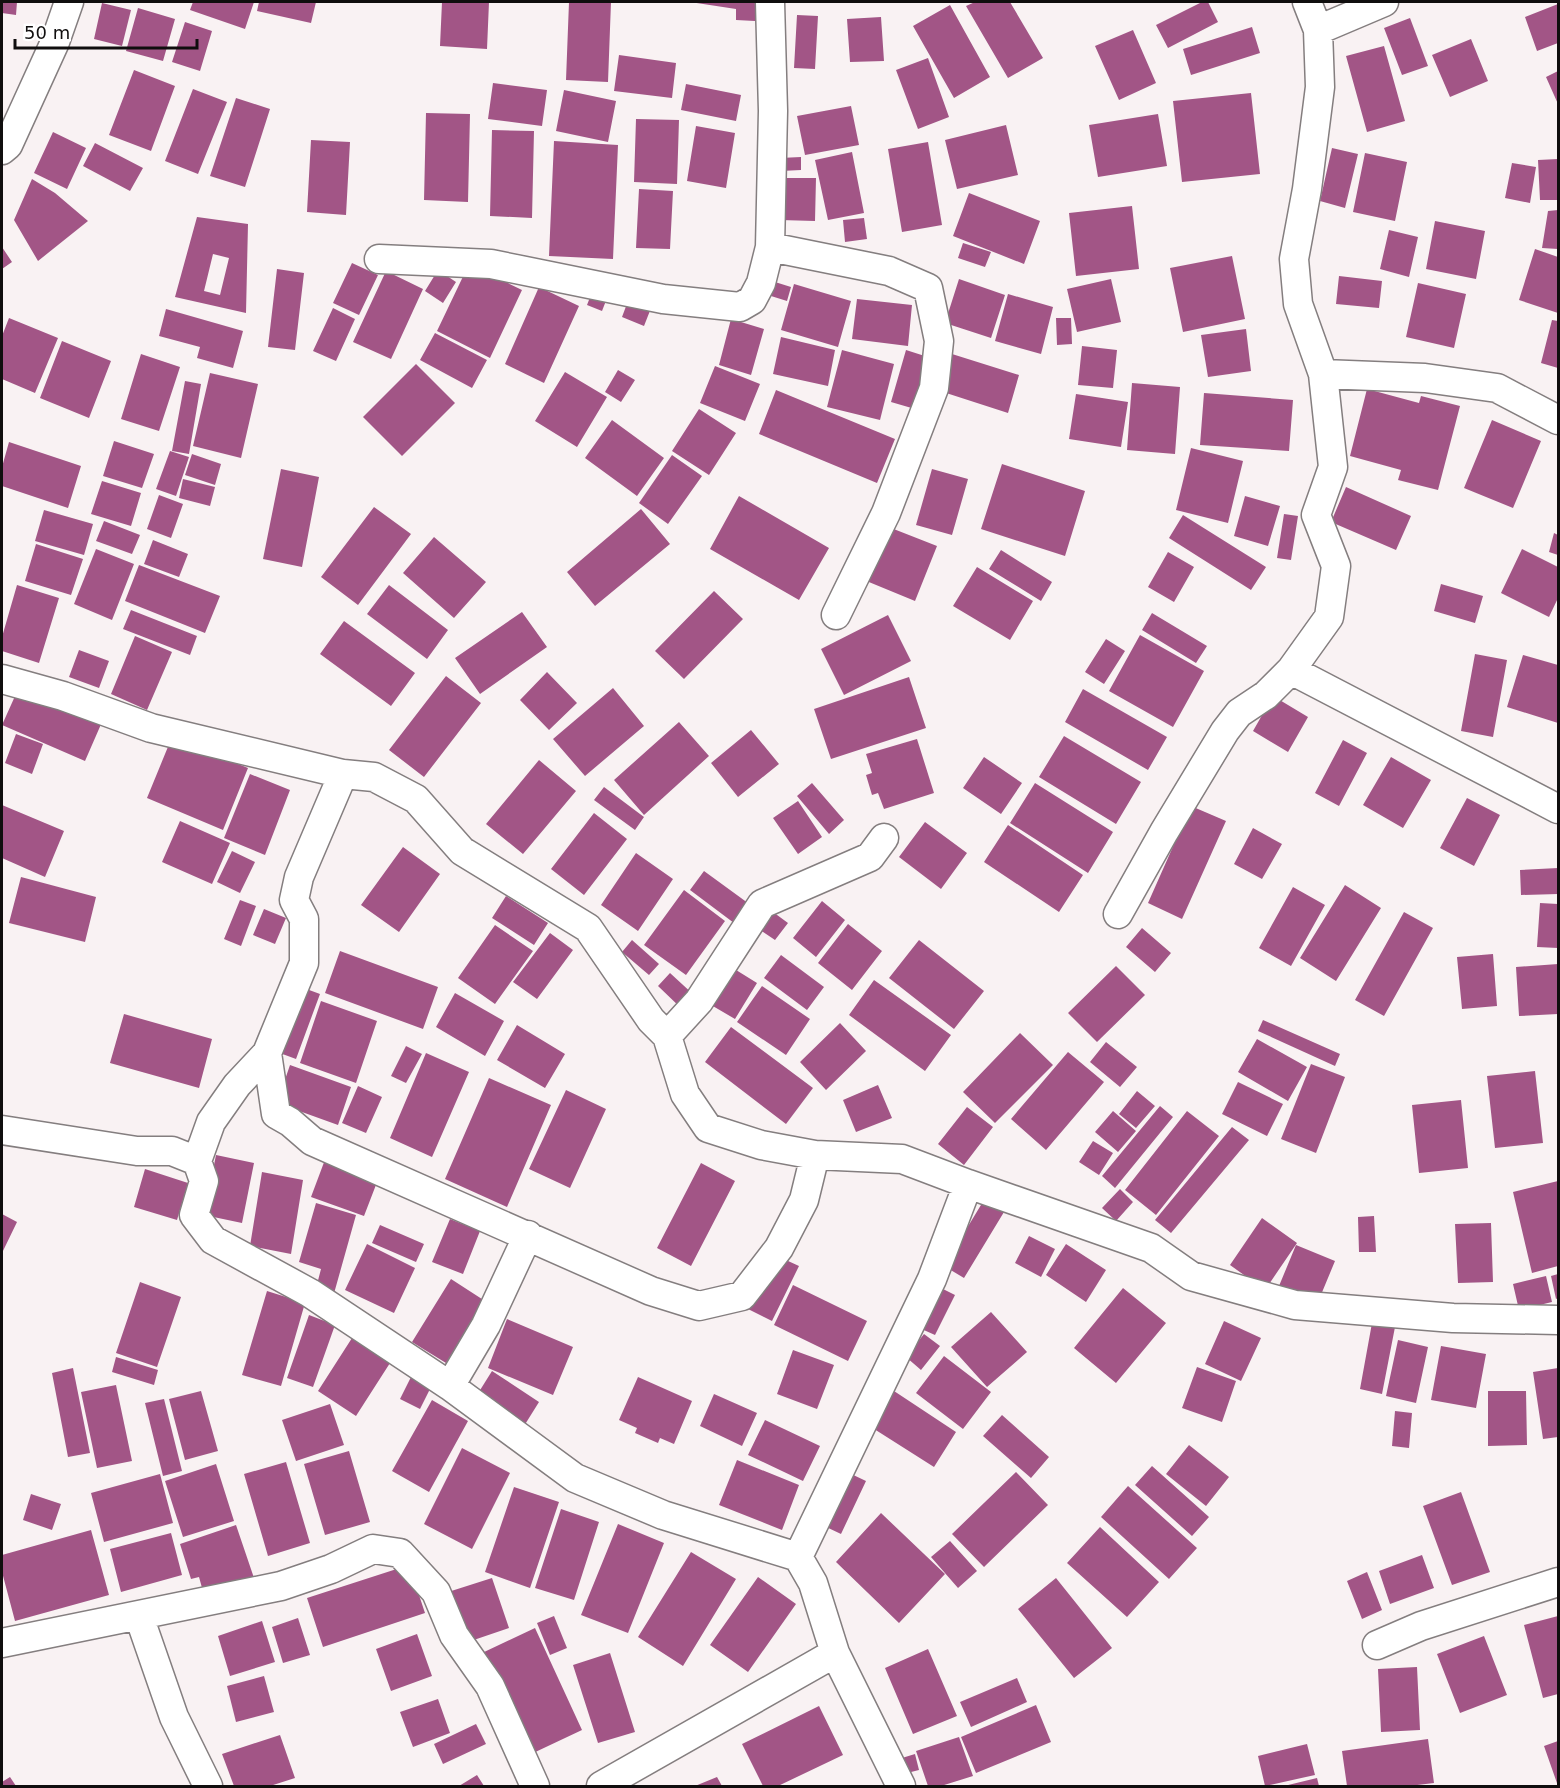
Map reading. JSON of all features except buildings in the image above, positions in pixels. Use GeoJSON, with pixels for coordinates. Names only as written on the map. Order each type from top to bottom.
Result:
{"type":"FeatureCollection","features":[{"type":"Feature","properties":{"kind":"street"},"geometry":{"type":"LineString","coordinates":[[2,150],[8,145],[50,52],[69,2]]}},
{"type":"Feature","properties":{"kind":"street"},"geometry":{"type":"LineString","coordinates":[[379,259],[491,264],[663,299],[740,307],[752,300],[761,283],[770,247],[773,111],[770,2]]}},
{"type":"Feature","properties":{"kind":"street"},"geometry":{"type":"LineString","coordinates":[[1118,914],[1225,731],[1239,713],[1266,694],[1291,670],[1329,617],[1336,566],[1316,515],[1333,467],[1323,374],[1298,304],[1294,259],[1307,189],[1320,87],[1318,30],[1307,2]]}},
{"type":"Feature","properties":{"kind":"street"},"geometry":{"type":"LineString","coordinates":[[1318,30],[1384,2]]}},
{"type":"Feature","properties":{"kind":"street"},"geometry":{"type":"LineString","coordinates":[[770,247],[889,271],[928,288],[939,340],[934,388],[886,513],[836,615]]}},
{"type":"Feature","properties":{"kind":"street"},"geometry":{"type":"LineString","coordinates":[[1323,374],[1425,378],[1497,388],[1558,420]]}},
{"type":"Feature","properties":{"kind":"street"},"geometry":{"type":"LineString","coordinates":[[1291,670],[1558,809]]}},
{"type":"Feature","properties":{"kind":"street"},"geometry":{"type":"LineString","coordinates":[[2,679],[63,696],[151,728],[343,774],[374,777],[416,799],[462,851],[588,928],[651,1020],[667,1036],[685,1094],[708,1128],[761,1145],[815,1155],[902,1159],[1151,1248],[1191,1275],[1295,1305],[1453,1318],[1558,1320]]}},
{"type":"Feature","properties":{"kind":"street"},"geometry":{"type":"LineString","coordinates":[[343,774],[299,877],[294,900],[304,919],[304,963],[267,1053],[237,1085],[211,1122],[197,1161],[204,1181],[194,1215],[213,1240],[310,1293],[450,1386],[575,1478],[663,1515],[798,1557],[813,1582],[835,1653],[901,1786]]}},
{"type":"Feature","properties":{"kind":"street"},"geometry":{"type":"LineString","coordinates":[[667,1036],[699,1001],[762,904],[870,857],[884,837]]}},
{"type":"Feature","properties":{"kind":"street"},"geometry":{"type":"LineString","coordinates":[[267,1053],[276,1114],[290,1122],[312,1141],[651,1291],[699,1306],[742,1296],[779,1248],[804,1200],[815,1155]]}},
{"type":"Feature","properties":{"kind":"street"},"geometry":{"type":"LineString","coordinates":[[2,1130],[137,1151],[172,1151],[197,1161]]}},
{"type":"Feature","properties":{"kind":"street"},"geometry":{"type":"LineString","coordinates":[[798,1557],[932,1279],[968,1184]]}},
{"type":"Feature","properties":{"kind":"street"},"geometry":{"type":"LineString","coordinates":[[450,1386],[486,1325],[528,1235]]}},
{"type":"Feature","properties":{"kind":"street"},"geometry":{"type":"LineString","coordinates":[[2,1643],[281,1586],[331,1569],[373,1549],[400,1553],[436,1592],[454,1635],[490,1686],[536,1786]]}},
{"type":"Feature","properties":{"kind":"street"},"geometry":{"type":"LineString","coordinates":[[1377,1645],[1421,1626],[1558,1582]]}},
{"type":"Feature","properties":{"kind":"street"},"geometry":{"type":"LineString","coordinates":[[139,1616],[174,1717],[208,1786]]}},
{"type":"Feature","properties":{"kind":"street"},"geometry":{"type":"LineString","coordinates":[[601,1786],[835,1653]]}}]}
